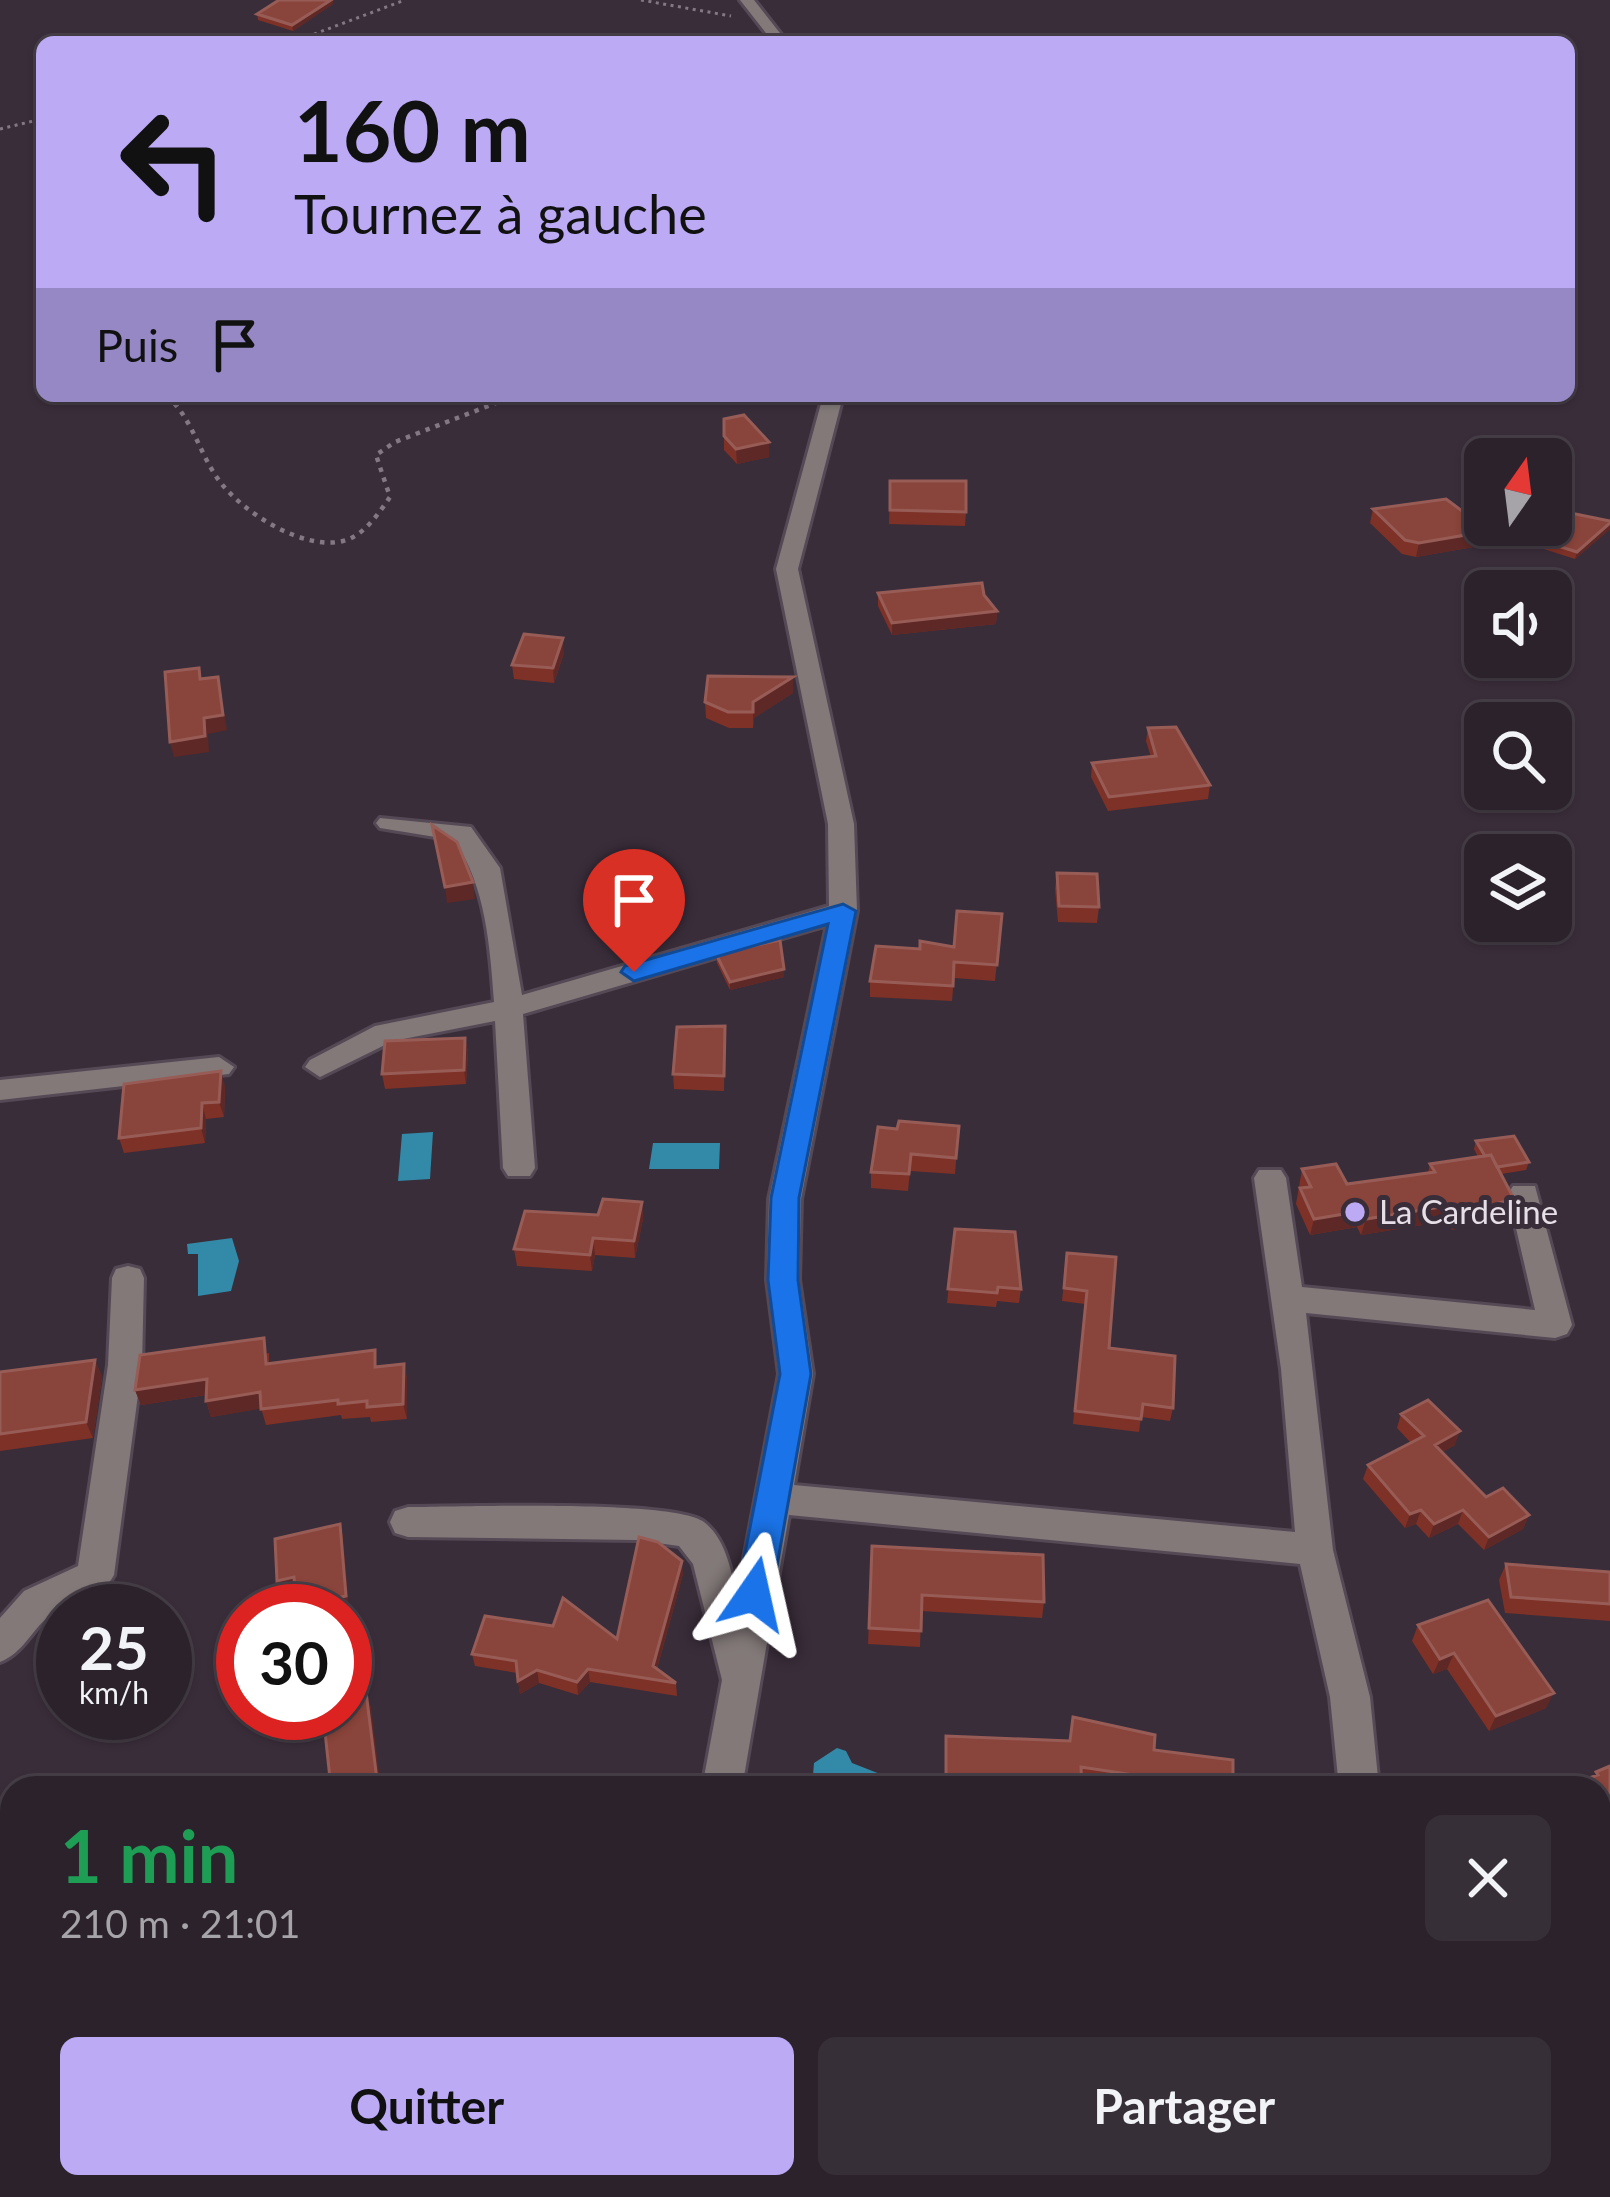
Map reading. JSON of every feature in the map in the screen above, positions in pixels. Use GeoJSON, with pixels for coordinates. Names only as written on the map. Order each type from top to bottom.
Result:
{"type":"FeatureCollection","features":[{"type":"Feature","properties":{"kind":"street"},"geometry":{"type":"LineString","coordinates":[[747,0],[775,36]]}},
{"type":"Feature","properties":{"kind":"street"},"geometry":{"type":"LineString","coordinates":[[724,1776],[796,1374],[783,1280],[785,1198],[843,911],[841,824],[787,569],[831,402]]}},
{"type":"Feature","properties":{"kind":"street"},"geometry":{"type":"LineString","coordinates":[[389,823],[462,833],[487,868],[505,960],[520,1168]]}},
{"type":"Feature","properties":{"kind":"street"},"geometry":{"type":"LineString","coordinates":[[320,1067],[385,1033],[508,1009],[843,911]]}},
{"type":"Feature","properties":{"kind":"street"},"geometry":{"type":"LineString","coordinates":[[0,1090],[219,1067]]}},
{"type":"Feature","properties":{"kind":"street"},"geometry":{"type":"LineString","coordinates":[[1270,1178],[1315,1550],[1350,1696],[1358,1776]]}},
{"type":"Feature","properties":{"kind":"street"},"geometry":{"type":"LineString","coordinates":[[1288,1298],[1556,1325],[1524,1194]]}},
{"type":"Feature","properties":{"kind":"street"},"geometry":{"type":"LineString","coordinates":[[0,1645],[37,1603],[94,1575],[125,1365],[128,1278]]}},
{"type":"Feature","properties":{"kind":"street"},"geometry":{"type":"LineString","coordinates":[[772,1498],[1315,1550]]}},
{"type":"Feature","properties":{"kind":"street"},"geometry":{"type":"LineString","coordinates":[[408,1522],[636,1525],[690,1532],[710,1559],[739,1686]]}},
{"type":"Feature","properties":{"kind":"path"},"geometry":{"type":"LineString","coordinates":[[309,36],[405,0]]}},
{"type":"Feature","properties":{"kind":"path"},"geometry":{"type":"LineString","coordinates":[[640,0],[761,19]]}},
{"type":"Feature","properties":{"kind":"path"},"geometry":{"type":"LineString","coordinates":[[0,130],[36,121]]}},
{"type":"Feature","properties":{"kind":"path"},"geometry":{"type":"LineString","coordinates":[[174,402],[185,412],[221,483],[260,516],[300,538],[343,541],[377,517],[390,497],[376,455],[395,442],[498,402]]}},
{"type":"Feature","properties":{"kind":"water"},"geometry":{"type":"Polygon","coordinates":[[[433,1132],[430,1179],[398,1181],[402,1134],[433,1132]]]}},
{"type":"Feature","properties":{"kind":"water"},"geometry":{"type":"Polygon","coordinates":[[[653,1143],[720,1143],[719,1169],[649,1169],[653,1143]]]}},
{"type":"Feature","properties":{"kind":"water"},"geometry":{"type":"Polygon","coordinates":[[[232,1238],[239,1261],[231,1291],[198,1296],[198,1254],[188,1254],[187,1244],[232,1238]]]}},
{"type":"Feature","properties":{"kind":"water"},"geometry":{"type":"Polygon","coordinates":[[[837,1748],[846,1751],[852,1763],[880,1776],[813,1776],[814,1763],[837,1748]]]}},
{"type":"Feature","properties":{"kind":"building"},"geometry":{"type":"Polygon","coordinates":[[[279,0],[331,0],[292,25],[257,14],[279,0]]]}},
{"type":"Feature","properties":{"kind":"building"},"geometry":{"type":"Polygon","coordinates":[[[744,415],[769,442],[736,449],[724,436],[724,419],[744,415]]]}},
{"type":"Feature","properties":{"kind":"building"},"geometry":{"type":"Polygon","coordinates":[[[890,481],[966,481],[966,512],[890,510],[890,481]]]}},
{"type":"Feature","properties":{"kind":"building"},"geometry":{"type":"Polygon","coordinates":[[[1446,499],[1464,512],[1464,535],[1419,543],[1405,540],[1373,509],[1446,499]]]}},
{"type":"Feature","properties":{"kind":"building"},"geometry":{"type":"Polygon","coordinates":[[[1572,513],[1610,521],[1610,523],[1577,552],[1558,546],[1572,546],[1572,513]]]}},
{"type":"Feature","properties":{"kind":"building"},"geometry":{"type":"Polygon","coordinates":[[[982,583],[984,595],[997,611],[892,623],[878,593],[982,583]]]}},
{"type":"Feature","properties":{"kind":"building"},"geometry":{"type":"Polygon","coordinates":[[[524,634],[563,638],[553,668],[512,665],[524,634]]]}},
{"type":"Feature","properties":{"kind":"building"},"geometry":{"type":"Polygon","coordinates":[[[199,668],[200,679],[218,677],[223,715],[204,718],[205,736],[170,742],[165,672],[199,668]]]}},
{"type":"Feature","properties":{"kind":"building"},"geometry":{"type":"Polygon","coordinates":[[[708,676],[793,677],[753,702],[753,712],[728,712],[705,702],[708,676]]]}},
{"type":"Feature","properties":{"kind":"building"},"geometry":{"type":"Polygon","coordinates":[[[1176,727],[1210,785],[1109,797],[1092,763],[1156,756],[1148,728],[1176,727]]]}},
{"type":"Feature","properties":{"kind":"building"},"geometry":{"type":"Polygon","coordinates":[[[432,825],[457,842],[473,882],[445,887],[432,825]]]}},
{"type":"Feature","properties":{"kind":"building"},"geometry":{"type":"Polygon","coordinates":[[[1057,873],[1097,874],[1099,907],[1059,906],[1057,873]]]}},
{"type":"Feature","properties":{"kind":"building"},"geometry":{"type":"Polygon","coordinates":[[[957,911],[1002,914],[997,965],[954,962],[953,986],[870,981],[876,946],[920,949],[920,941],[954,947],[957,911]]]}},
{"type":"Feature","properties":{"kind":"building"},"geometry":{"type":"Polygon","coordinates":[[[780,940],[784,969],[730,982],[716,954],[780,940]]]}},
{"type":"Feature","properties":{"kind":"building"},"geometry":{"type":"Polygon","coordinates":[[[725,1026],[724,1076],[673,1074],[677,1027],[725,1026]]]}},
{"type":"Feature","properties":{"kind":"building"},"geometry":{"type":"Polygon","coordinates":[[[465,1038],[464,1070],[382,1074],[385,1041],[465,1038]]]}},
{"type":"Feature","properties":{"kind":"building"},"geometry":{"type":"Polygon","coordinates":[[[221,1071],[219,1102],[202,1103],[201,1128],[119,1138],[124,1084],[221,1071]]]}},
{"type":"Feature","properties":{"kind":"building"},"geometry":{"type":"Polygon","coordinates":[[[899,1121],[959,1126],[956,1158],[911,1154],[909,1174],[871,1172],[878,1127],[897,1129],[899,1121]]]}},
{"type":"Feature","properties":{"kind":"building"},"geometry":{"type":"Polygon","coordinates":[[[1514,1136],[1529,1162],[1497,1167],[1476,1141],[1514,1136]]]}},
{"type":"Feature","properties":{"kind":"building"},"geometry":{"type":"Polygon","coordinates":[[[1491,1155],[1514,1199],[1458,1214],[1453,1205],[1366,1219],[1362,1211],[1314,1219],[1300,1188],[1311,1187],[1302,1169],[1336,1164],[1347,1184],[1435,1172],[1430,1164],[1491,1155]]]}},
{"type":"Feature","properties":{"kind":"building"},"geometry":{"type":"Polygon","coordinates":[[[603,1199],[642,1202],[634,1241],[593,1238],[590,1255],[514,1249],[525,1211],[598,1215],[603,1199]]]}},
{"type":"Feature","properties":{"kind":"building"},"geometry":{"type":"Polygon","coordinates":[[[955,1229],[1015,1232],[1021,1289],[998,1287],[997,1293],[948,1289],[955,1229]]]}},
{"type":"Feature","properties":{"kind":"building"},"geometry":{"type":"Polygon","coordinates":[[[1067,1253],[1116,1257],[1109,1348],[1175,1356],[1173,1408],[1143,1404],[1141,1419],[1075,1411],[1087,1291],[1064,1288],[1067,1253]]]}},
{"type":"Feature","properties":{"kind":"building"},"geometry":{"type":"Polygon","coordinates":[[[264,1338],[266,1364],[375,1350],[375,1367],[404,1364],[403,1404],[367,1407],[367,1401],[338,1404],[338,1400],[261,1409],[260,1392],[206,1401],[207,1379],[135,1390],[140,1355],[264,1338]]]}},
{"type":"Feature","properties":{"kind":"building"},"geometry":{"type":"Polygon","coordinates":[[[95,1360],[86,1422],[0,1434],[0,1372],[95,1360]]]}},
{"type":"Feature","properties":{"kind":"building"},"geometry":{"type":"Polygon","coordinates":[[[1428,1400],[1460,1431],[1435,1445],[1486,1497],[1503,1488],[1529,1515],[1489,1537],[1463,1510],[1434,1524],[1421,1510],[1410,1514],[1368,1465],[1424,1436],[1401,1414],[1428,1400]]]}},
{"type":"Feature","properties":{"kind":"building"},"geometry":{"type":"Polygon","coordinates":[[[340,1524],[345,1584],[294,1584],[294,1577],[277,1581],[275,1539],[340,1524]]]}},
{"type":"Feature","properties":{"kind":"building"},"geometry":{"type":"Polygon","coordinates":[[[639,1537],[658,1542],[682,1561],[653,1666],[676,1683],[588,1669],[577,1682],[537,1670],[518,1681],[516,1661],[472,1654],[485,1616],[553,1626],[563,1598],[617,1639],[639,1537]]]}},
{"type":"Feature","properties":{"kind":"building"},"geometry":{"type":"Polygon","coordinates":[[[872,1546],[1043,1555],[1044,1602],[922,1595],[921,1631],[869,1628],[872,1546]]]}},
{"type":"Feature","properties":{"kind":"building"},"geometry":{"type":"Polygon","coordinates":[[[1506,1564],[1610,1572],[1610,1604],[1511,1597],[1506,1564]]]}},
{"type":"Feature","properties":{"kind":"building"},"geometry":{"type":"Polygon","coordinates":[[[1488,1600],[1554,1693],[1496,1716],[1454,1653],[1440,1659],[1418,1625],[1488,1600]]]}},
{"type":"Feature","properties":{"kind":"building"},"geometry":{"type":"Polygon","coordinates":[[[1073,1717],[1155,1735],[1154,1750],[1233,1760],[1233,1776],[1141,1776],[1081,1767],[1081,1776],[946,1776],[946,1736],[1070,1741],[1073,1717]]]}},
{"type":"Feature","properties":{"kind":"building"},"geometry":{"type":"Polygon","coordinates":[[[326,1740],[372,1740],[376,1776],[330,1776],[326,1740]]]}},
{"type":"Feature","properties":{"kind":"building"},"geometry":{"type":"Polygon","coordinates":[[[1610,1766],[1610,1776],[1595,1776],[1610,1766]]]}},
{"type":"Feature","properties":{"kind":"place","name":"La Cardeline"},"geometry":{"type":"Point","coordinates":[1355,1212]}},
{"type":"Feature","properties":{"kind":"route"},"geometry":{"type":"LineString","coordinates":[[634,972],[843,911],[785,1198],[783,1280],[796,1374],[754,1594]]}}]}
